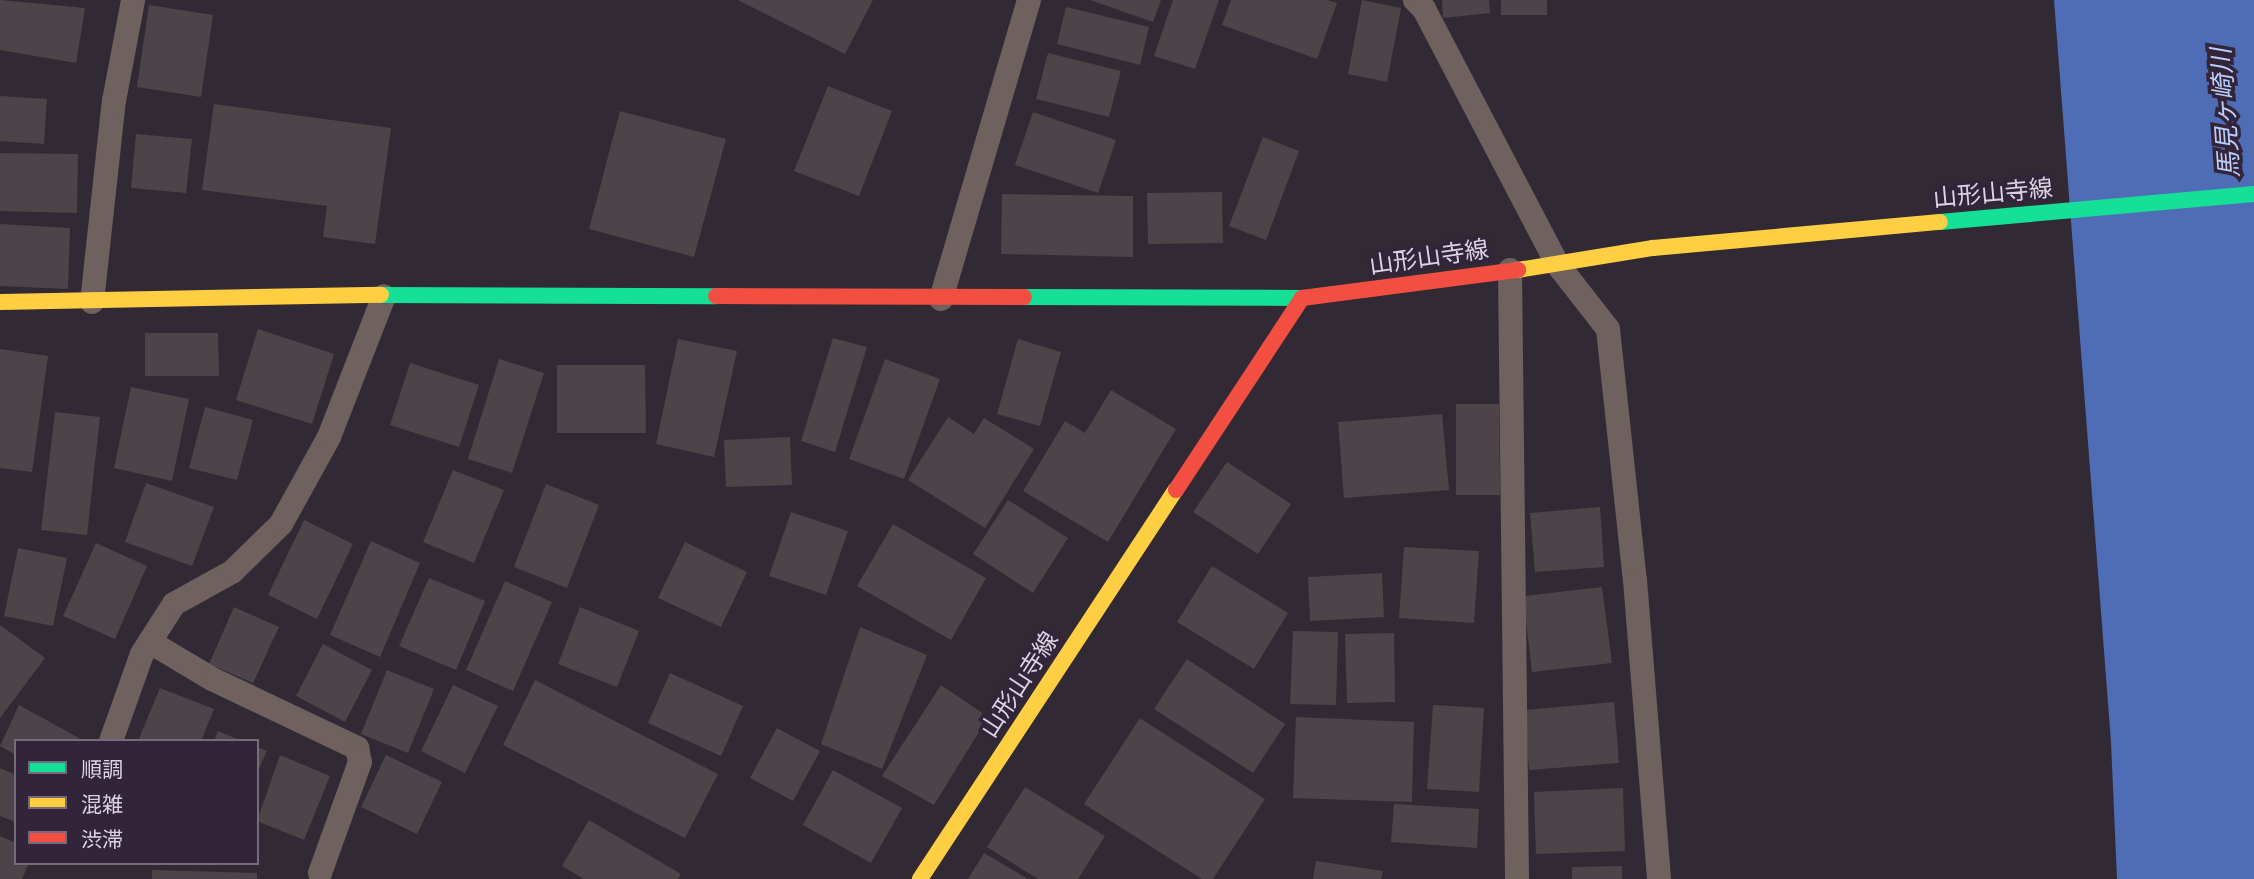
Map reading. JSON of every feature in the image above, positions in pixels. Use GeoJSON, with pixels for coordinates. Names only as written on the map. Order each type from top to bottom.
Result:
{"type":"FeatureCollection","features":[{"type":"Feature","properties":{"kind":"main road","name":"山形山寺線"},"geometry":{"type":"LineString","coordinates":[[920,879],[1302,298],[1558,265],[1653,248],[2254,194]]}},
{"type":"Feature","properties":{"kind":"main road"},"geometry":{"type":"LineString","coordinates":[[0,302],[384,296],[1302,298]]}},
{"type":"Feature","properties":{"kind":"lane"},"geometry":{"type":"LineString","coordinates":[[92,302],[114,101],[133,0]]}},
{"type":"Feature","properties":{"kind":"lane"},"geometry":{"type":"LineString","coordinates":[[941,299],[1029,0]]}},
{"type":"Feature","properties":{"kind":"lane"},"geometry":{"type":"LineString","coordinates":[[1415,0],[1424,9],[1558,265],[1608,329],[1635,580],[1659,879]]}},
{"type":"Feature","properties":{"kind":"lane"},"geometry":{"type":"LineString","coordinates":[[1510,270],[1517,879]]}},
{"type":"Feature","properties":{"kind":"lane"},"geometry":{"type":"LineString","coordinates":[[112,739],[150,642],[174,604],[232,572],[281,524],[329,437],[384,296]]}},
{"type":"Feature","properties":{"kind":"lane"},"geometry":{"type":"LineString","coordinates":[[150,642],[212,679],[357,748],[360,762],[320,873]]}},
{"type":"Feature","properties":{"kind":"water","name":"馬見ヶ崎川"},"geometry":{"type":"Polygon","coordinates":[[[2054,0],[2254,0],[2254,879],[2117,879],[2111,742],[2054,0]]]}},
{"type":"Feature","properties":{"kind":"building"},"geometry":{"type":"Polygon","coordinates":[[[0,0],[85,8],[76,63],[0,50],[0,0]]]}},
{"type":"Feature","properties":{"kind":"building"},"geometry":{"type":"Polygon","coordinates":[[[738,0],[873,0],[845,54],[738,0]]]}},
{"type":"Feature","properties":{"kind":"building"},"geometry":{"type":"Polygon","coordinates":[[[1090,0],[1161,0],[1153,22],[1090,0]]]}},
{"type":"Feature","properties":{"kind":"building"},"geometry":{"type":"Polygon","coordinates":[[[1173,0],[1219,0],[1195,69],[1154,56],[1173,0]]]}},
{"type":"Feature","properties":{"kind":"building"},"geometry":{"type":"Polygon","coordinates":[[[1231,0],[1327,0],[1337,3],[1317,59],[1222,25],[1231,0]]]}},
{"type":"Feature","properties":{"kind":"building"},"geometry":{"type":"Polygon","coordinates":[[[1362,0],[1401,8],[1387,82],[1348,74],[1362,0]]]}},
{"type":"Feature","properties":{"kind":"building"},"geometry":{"type":"Polygon","coordinates":[[[1442,0],[1489,0],[1490,13],[1443,18],[1442,0]]]}},
{"type":"Feature","properties":{"kind":"building"},"geometry":{"type":"Polygon","coordinates":[[[1501,0],[1547,0],[1547,15],[1501,15],[1501,0]]]}},
{"type":"Feature","properties":{"kind":"building"},"geometry":{"type":"Polygon","coordinates":[[[149,5],[213,15],[201,97],[137,87],[149,5]]]}},
{"type":"Feature","properties":{"kind":"building"},"geometry":{"type":"Polygon","coordinates":[[[1066,7],[1149,27],[1140,65],[1057,44],[1066,7]]]}},
{"type":"Feature","properties":{"kind":"building"},"geometry":{"type":"Polygon","coordinates":[[[1048,53],[1121,71],[1109,117],[1036,99],[1048,53]]]}},
{"type":"Feature","properties":{"kind":"building"},"geometry":{"type":"Polygon","coordinates":[[[828,86],[892,111],[859,196],[794,171],[828,86]]]}},
{"type":"Feature","properties":{"kind":"building"},"geometry":{"type":"Polygon","coordinates":[[[0,96],[47,99],[44,144],[0,141],[0,96]]]}},
{"type":"Feature","properties":{"kind":"building"},"geometry":{"type":"Polygon","coordinates":[[[214,104],[391,128],[375,244],[323,237],[327,206],[202,190],[214,104]]]}},
{"type":"Feature","properties":{"kind":"building"},"geometry":{"type":"Polygon","coordinates":[[[620,111],[726,139],[694,257],[589,229],[620,111]]]}},
{"type":"Feature","properties":{"kind":"building"},"geometry":{"type":"Polygon","coordinates":[[[1033,112],[1116,140],[1098,193],[1015,165],[1033,112]]]}},
{"type":"Feature","properties":{"kind":"building"},"geometry":{"type":"Polygon","coordinates":[[[136,134],[192,139],[186,193],[131,188],[136,134]]]}},
{"type":"Feature","properties":{"kind":"building"},"geometry":{"type":"Polygon","coordinates":[[[1263,137],[1299,151],[1266,240],[1229,226],[1263,137]]]}},
{"type":"Feature","properties":{"kind":"building"},"geometry":{"type":"Polygon","coordinates":[[[0,153],[78,154],[77,213],[0,211],[0,153]]]}},
{"type":"Feature","properties":{"kind":"building"},"geometry":{"type":"Polygon","coordinates":[[[1222,192],[1223,243],[1148,244],[1147,193],[1222,192]]]}},
{"type":"Feature","properties":{"kind":"building"},"geometry":{"type":"Polygon","coordinates":[[[1002,194],[1133,196],[1133,257],[1001,254],[1002,194]]]}},
{"type":"Feature","properties":{"kind":"building"},"geometry":{"type":"Polygon","coordinates":[[[0,224],[70,228],[68,289],[0,286],[0,224]]]}},
{"type":"Feature","properties":{"kind":"building"},"geometry":{"type":"Polygon","coordinates":[[[258,329],[334,354],[312,424],[236,400],[258,329]]]}},
{"type":"Feature","properties":{"kind":"building"},"geometry":{"type":"Polygon","coordinates":[[[145,333],[218,333],[219,376],[145,376],[145,333]]]}},
{"type":"Feature","properties":{"kind":"building"},"geometry":{"type":"Polygon","coordinates":[[[833,338],[867,347],[835,452],[801,441],[833,338]]]}},
{"type":"Feature","properties":{"kind":"building"},"geometry":{"type":"Polygon","coordinates":[[[678,339],[737,351],[714,457],[656,444],[678,339]]]}},
{"type":"Feature","properties":{"kind":"building"},"geometry":{"type":"Polygon","coordinates":[[[1018,339],[1061,352],[1040,426],[997,414],[1018,339]]]}},
{"type":"Feature","properties":{"kind":"building"},"geometry":{"type":"Polygon","coordinates":[[[0,349],[48,356],[32,472],[0,468],[0,349]]]}},
{"type":"Feature","properties":{"kind":"building"},"geometry":{"type":"Polygon","coordinates":[[[499,359],[544,373],[512,473],[468,459],[499,359]]]}},
{"type":"Feature","properties":{"kind":"building"},"geometry":{"type":"Polygon","coordinates":[[[885,359],[940,379],[904,479],[849,459],[885,359]]]}},
{"type":"Feature","properties":{"kind":"building"},"geometry":{"type":"Polygon","coordinates":[[[410,363],[479,385],[459,447],[390,425],[410,363]]]}},
{"type":"Feature","properties":{"kind":"building"},"geometry":{"type":"Polygon","coordinates":[[[557,365],[645,365],[646,433],[557,433],[557,365]]]}},
{"type":"Feature","properties":{"kind":"building"},"geometry":{"type":"Polygon","coordinates":[[[131,387],[189,399],[172,481],[114,468],[131,387]]]}},
{"type":"Feature","properties":{"kind":"building"},"geometry":{"type":"Polygon","coordinates":[[[1111,390],[1176,429],[1108,542],[1023,491],[1065,421],[1085,433],[1111,390]]]}},
{"type":"Feature","properties":{"kind":"building"},"geometry":{"type":"Polygon","coordinates":[[[1456,404],[1499,404],[1500,495],[1456,495],[1456,404]]]}},
{"type":"Feature","properties":{"kind":"building"},"geometry":{"type":"Polygon","coordinates":[[[205,407],[253,420],[237,480],[189,468],[205,407]]]}},
{"type":"Feature","properties":{"kind":"building"},"geometry":{"type":"Polygon","coordinates":[[[55,412],[100,417],[87,535],[41,530],[55,412]]]}},
{"type":"Feature","properties":{"kind":"building"},"geometry":{"type":"Polygon","coordinates":[[[1442,414],[1449,490],[1344,498],[1338,422],[1442,414]]]}},
{"type":"Feature","properties":{"kind":"building"},"geometry":{"type":"Polygon","coordinates":[[[948,417],[974,434],[984,418],[1034,449],[985,528],[908,480],[948,417]]]}},
{"type":"Feature","properties":{"kind":"building"},"geometry":{"type":"Polygon","coordinates":[[[790,437],[792,485],[726,487],[724,440],[790,437]]]}},
{"type":"Feature","properties":{"kind":"building"},"geometry":{"type":"Polygon","coordinates":[[[1227,462],[1291,504],[1258,554],[1193,512],[1227,462]]]}},
{"type":"Feature","properties":{"kind":"building"},"geometry":{"type":"Polygon","coordinates":[[[453,470],[504,490],[474,563],[423,542],[453,470]]]}},
{"type":"Feature","properties":{"kind":"building"},"geometry":{"type":"Polygon","coordinates":[[[146,483],[214,507],[192,566],[125,542],[146,483]]]}},
{"type":"Feature","properties":{"kind":"building"},"geometry":{"type":"Polygon","coordinates":[[[546,484],[599,505],[567,588],[514,567],[546,484]]]}},
{"type":"Feature","properties":{"kind":"building"},"geometry":{"type":"Polygon","coordinates":[[[1008,500],[1068,538],[1033,593],[973,554],[1008,500]]]}},
{"type":"Feature","properties":{"kind":"building"},"geometry":{"type":"Polygon","coordinates":[[[1600,507],[1604,567],[1535,572],[1530,513],[1600,507]]]}},
{"type":"Feature","properties":{"kind":"building"},"geometry":{"type":"Polygon","coordinates":[[[791,512],[848,531],[826,595],[769,576],[791,512]]]}},
{"type":"Feature","properties":{"kind":"building"},"geometry":{"type":"Polygon","coordinates":[[[304,520],[353,544],[317,619],[268,595],[304,520]]]}},
{"type":"Feature","properties":{"kind":"building"},"geometry":{"type":"Polygon","coordinates":[[[893,524],[986,578],[951,640],[857,586],[893,524]]]}},
{"type":"Feature","properties":{"kind":"building"},"geometry":{"type":"Polygon","coordinates":[[[371,541],[420,563],[380,657],[330,635],[371,541]]]}},
{"type":"Feature","properties":{"kind":"building"},"geometry":{"type":"Polygon","coordinates":[[[685,542],[747,572],[721,627],[658,598],[685,542]]]}},
{"type":"Feature","properties":{"kind":"building"},"geometry":{"type":"Polygon","coordinates":[[[96,543],[147,566],[115,639],[63,616],[96,543]]]}},
{"type":"Feature","properties":{"kind":"building"},"geometry":{"type":"Polygon","coordinates":[[[1404,547],[1479,551],[1474,623],[1399,618],[1404,547]]]}},
{"type":"Feature","properties":{"kind":"building"},"geometry":{"type":"Polygon","coordinates":[[[18,548],[67,558],[53,626],[4,616],[18,548]]]}},
{"type":"Feature","properties":{"kind":"building"},"geometry":{"type":"Polygon","coordinates":[[[1212,566],[1288,613],[1254,669],[1177,622],[1212,566]]]}},
{"type":"Feature","properties":{"kind":"building"},"geometry":{"type":"Polygon","coordinates":[[[1382,573],[1384,617],[1310,621],[1308,577],[1382,573]]]}},
{"type":"Feature","properties":{"kind":"building"},"geometry":{"type":"Polygon","coordinates":[[[429,578],[485,601],[456,670],[399,646],[429,578]]]}},
{"type":"Feature","properties":{"kind":"building"},"geometry":{"type":"Polygon","coordinates":[[[505,581],[552,602],[513,691],[466,670],[505,581]]]}},
{"type":"Feature","properties":{"kind":"building"},"geometry":{"type":"Polygon","coordinates":[[[1602,587],[1612,663],[1532,672],[1523,596],[1602,587]]]}},
{"type":"Feature","properties":{"kind":"building"},"geometry":{"type":"Polygon","coordinates":[[[234,607],[279,627],[253,683],[209,664],[234,607]]]}},
{"type":"Feature","properties":{"kind":"building"},"geometry":{"type":"Polygon","coordinates":[[[580,607],[639,631],[617,687],[558,664],[580,607]]]}},
{"type":"Feature","properties":{"kind":"building"},"geometry":{"type":"Polygon","coordinates":[[[0,625],[45,658],[0,718],[0,625]]]}},
{"type":"Feature","properties":{"kind":"building"},"geometry":{"type":"Polygon","coordinates":[[[860,627],[927,655],[882,769],[821,744],[860,627]]]}},
{"type":"Feature","properties":{"kind":"building"},"geometry":{"type":"Polygon","coordinates":[[[1293,631],[1338,632],[1336,705],[1290,704],[1293,631]]]}},
{"type":"Feature","properties":{"kind":"building"},"geometry":{"type":"Polygon","coordinates":[[[1394,633],[1395,702],[1347,703],[1345,634],[1394,633]]]}},
{"type":"Feature","properties":{"kind":"building"},"geometry":{"type":"Polygon","coordinates":[[[323,644],[372,670],[345,722],[296,696],[323,644]]]}},
{"type":"Feature","properties":{"kind":"building"},"geometry":{"type":"Polygon","coordinates":[[[1187,659],[1285,724],[1253,773],[1154,709],[1187,659]]]}},
{"type":"Feature","properties":{"kind":"building"},"geometry":{"type":"Polygon","coordinates":[[[387,670],[434,689],[408,753],[361,734],[387,670]]]}},
{"type":"Feature","properties":{"kind":"building"},"geometry":{"type":"Polygon","coordinates":[[[670,673],[743,706],[721,756],[648,723],[670,673]]]}},
{"type":"Feature","properties":{"kind":"building"},"geometry":{"type":"Polygon","coordinates":[[[535,680],[718,774],[685,838],[503,745],[535,680]]]}},
{"type":"Feature","properties":{"kind":"building"},"geometry":{"type":"Polygon","coordinates":[[[453,685],[498,706],[465,773],[421,751],[453,685]]]}},
{"type":"Feature","properties":{"kind":"building"},"geometry":{"type":"Polygon","coordinates":[[[941,685],[988,717],[934,805],[882,776],[941,685]]]}},
{"type":"Feature","properties":{"kind":"building"},"geometry":{"type":"Polygon","coordinates":[[[160,688],[214,709],[202,739],[139,739],[160,688]]]}},
{"type":"Feature","properties":{"kind":"building"},"geometry":{"type":"Polygon","coordinates":[[[1614,702],[1619,763],[1529,770],[1524,710],[1614,702]]]}},
{"type":"Feature","properties":{"kind":"building"},"geometry":{"type":"Polygon","coordinates":[[[19,705],[79,738],[14,739],[14,754],[0,746],[19,705]]]}},
{"type":"Feature","properties":{"kind":"building"},"geometry":{"type":"Polygon","coordinates":[[[1433,705],[1484,708],[1479,792],[1427,789],[1433,705]]]}},
{"type":"Feature","properties":{"kind":"building"},"geometry":{"type":"Polygon","coordinates":[[[1296,717],[1414,722],[1412,802],[1293,798],[1296,717]]]}},
{"type":"Feature","properties":{"kind":"building"},"geometry":{"type":"Polygon","coordinates":[[[1140,718],[1265,799],[1213,879],[1202,879],[1084,804],[1140,718]]]}},
{"type":"Feature","properties":{"kind":"building"},"geometry":{"type":"Polygon","coordinates":[[[777,728],[820,751],[793,801],[750,778],[777,728]]]}},
{"type":"Feature","properties":{"kind":"building"},"geometry":{"type":"Polygon","coordinates":[[[218,731],[237,739],[215,739],[218,731]]]}},
{"type":"Feature","properties":{"kind":"building"},"geometry":{"type":"Polygon","coordinates":[[[259,748],[267,751],[259,769],[259,748]]]}},
{"type":"Feature","properties":{"kind":"building"},"geometry":{"type":"Polygon","coordinates":[[[280,755],[330,776],[304,840],[259,822],[280,755]]]}},
{"type":"Feature","properties":{"kind":"building"},"geometry":{"type":"Polygon","coordinates":[[[386,755],[442,782],[417,834],[361,807],[386,755]]]}},
{"type":"Feature","properties":{"kind":"building"},"geometry":{"type":"Polygon","coordinates":[[[0,768],[14,774],[14,821],[0,816],[0,768]]]}},
{"type":"Feature","properties":{"kind":"building"},"geometry":{"type":"Polygon","coordinates":[[[833,770],[902,808],[871,863],[803,825],[833,770]]]}},
{"type":"Feature","properties":{"kind":"building"},"geometry":{"type":"Polygon","coordinates":[[[1025,787],[1105,836],[1078,879],[1038,879],[987,847],[1025,787]]]}},
{"type":"Feature","properties":{"kind":"building"},"geometry":{"type":"Polygon","coordinates":[[[1623,788],[1625,851],[1536,854],[1534,792],[1623,788]]]}},
{"type":"Feature","properties":{"kind":"building"},"geometry":{"type":"Polygon","coordinates":[[[1394,804],[1479,809],[1477,848],[1391,842],[1394,804]]]}},
{"type":"Feature","properties":{"kind":"building"},"geometry":{"type":"Polygon","coordinates":[[[589,820],[681,874],[678,879],[584,879],[562,866],[589,820]]]}},
{"type":"Feature","properties":{"kind":"building"},"geometry":{"type":"Polygon","coordinates":[[[0,836],[14,842],[14,865],[28,865],[22,879],[0,879],[0,836]]]}},
{"type":"Feature","properties":{"kind":"building"},"geometry":{"type":"Polygon","coordinates":[[[984,853],[1028,879],[968,879],[984,853]]]}},
{"type":"Feature","properties":{"kind":"building"},"geometry":{"type":"Polygon","coordinates":[[[1316,861],[1383,871],[1381,879],[1313,879],[1316,861]]]}},
{"type":"Feature","properties":{"kind":"building"},"geometry":{"type":"Polygon","coordinates":[[[1622,866],[1622,879],[1572,879],[1572,867],[1622,866]]]}},
{"type":"Feature","properties":{"kind":"building"},"geometry":{"type":"Polygon","coordinates":[[[152,870],[257,873],[257,879],[152,879],[152,870]]]}},
{"type":"Feature","properties":{"kind":"traffic: fast"},"geometry":{"type":"LineString","coordinates":[[1940,222],[2254,194]]}},
{"type":"Feature","properties":{"kind":"traffic: fast"},"geometry":{"type":"LineString","coordinates":[[381,295],[716,296]]}},
{"type":"Feature","properties":{"kind":"traffic: fast"},"geometry":{"type":"LineString","coordinates":[[1024,297],[1302,298]]}},
{"type":"Feature","properties":{"kind":"traffic: slow"},"geometry":{"type":"LineString","coordinates":[[1518,270],[1653,248],[1940,222]]}},
{"type":"Feature","properties":{"kind":"traffic: slow"},"geometry":{"type":"LineString","coordinates":[[0,302],[381,295]]}},
{"type":"Feature","properties":{"kind":"traffic: slow"},"geometry":{"type":"LineString","coordinates":[[920,879],[1176,490]]}},
{"type":"Feature","properties":{"kind":"traffic: jam"},"geometry":{"type":"LineString","coordinates":[[1176,490],[1302,298],[1518,270]]}},
{"type":"Feature","properties":{"kind":"traffic: jam"},"geometry":{"type":"LineString","coordinates":[[716,296],[1024,297]]}}]}
